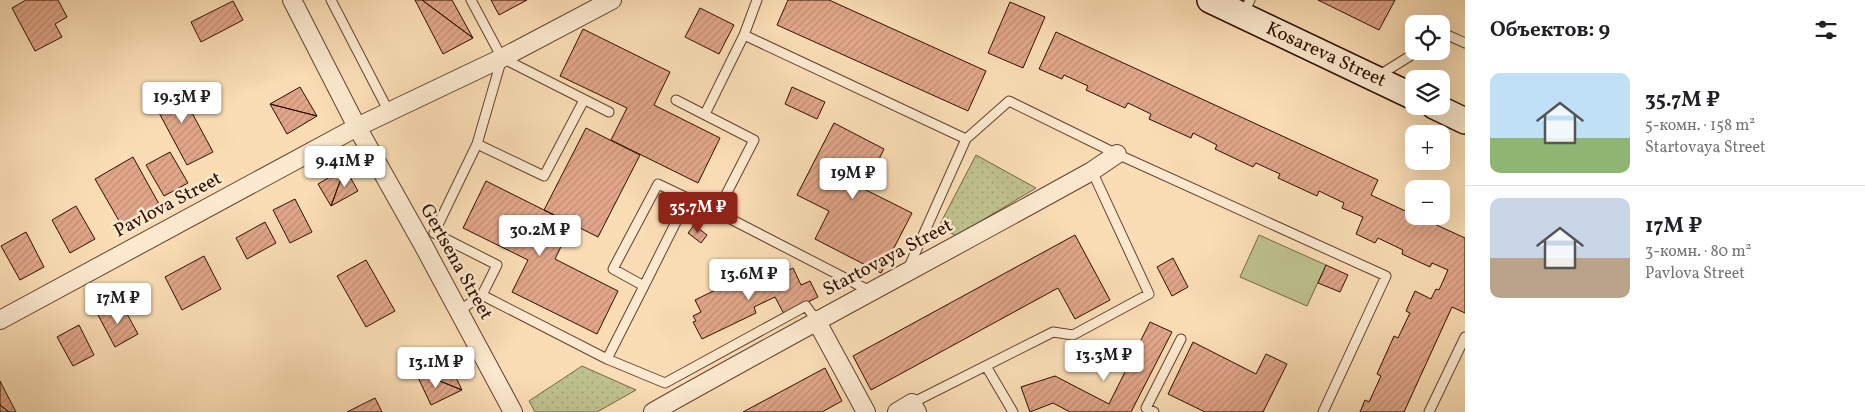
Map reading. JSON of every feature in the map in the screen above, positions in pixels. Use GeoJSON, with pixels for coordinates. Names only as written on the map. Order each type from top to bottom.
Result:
{"type":"FeatureCollection","features":[{"type":"Feature","properties":{"kind":"street","name":"Gertsena Street"},"geometry":{"type":"LineString","coordinates":[[292,0],[356,127],[427,237],[459,311],[513,412]]}},
{"type":"Feature","properties":{"kind":"street","name":"Pavlova Street"},"geometry":{"type":"LineString","coordinates":[[0,320],[356,127],[502,58],[612,0]]}},
{"type":"Feature","properties":{"kind":"street","name":"Kosareva Street"},"geometry":{"type":"LineString","coordinates":[[1210,0],[1246,8],[1405,93]]}},
{"type":"Feature","properties":{"kind":"street"},"geometry":{"type":"LineString","coordinates":[[1450,114],[1465,121]]}},
{"type":"Feature","properties":{"kind":"street","name":"Startovaya Street"},"geometry":{"type":"LineString","coordinates":[[652,412],[816,320],[906,274],[1092,171],[1117,154]]}},
{"type":"Feature","properties":{"kind":"street"},"geometry":{"type":"LineString","coordinates":[[816,320],[866,412]]}},
{"type":"Feature","properties":{"kind":"street"},"geometry":{"type":"LineString","coordinates":[[897,412],[915,407]]}},
{"type":"Feature","properties":{"kind":"lane"},"geometry":{"type":"LineString","coordinates":[[330,0],[389,112]]}},
{"type":"Feature","properties":{"kind":"lane"},"geometry":{"type":"LineString","coordinates":[[472,0],[502,58],[609,112]]}},
{"type":"Feature","properties":{"kind":"lane"},"geometry":{"type":"LineString","coordinates":[[705,114],[744,35],[757,0]]}},
{"type":"Feature","properties":{"kind":"lane"},"geometry":{"type":"LineString","coordinates":[[744,35],[966,139]]}},
{"type":"Feature","properties":{"kind":"lane"},"geometry":{"type":"LineString","coordinates":[[1450,36],[1465,43]]}},
{"type":"Feature","properties":{"kind":"lane"},"geometry":{"type":"LineString","coordinates":[[459,311],[482,295],[497,265],[427,237],[477,144],[502,58]]}},
{"type":"Feature","properties":{"kind":"lane"},"geometry":{"type":"LineString","coordinates":[[1375,78],[1405,59]]}},
{"type":"Feature","properties":{"kind":"lane"},"geometry":{"type":"LineString","coordinates":[[477,144],[544,176],[584,100]]}},
{"type":"Feature","properties":{"kind":"lane"},"geometry":{"type":"LineString","coordinates":[[676,100],[754,140],[717,212]]}},
{"type":"Feature","properties":{"kind":"lane"},"geometry":{"type":"LineString","coordinates":[[906,274],[966,139],[1010,101],[1117,154],[1386,276],[1323,412]]}},
{"type":"Feature","properties":{"kind":"lane"},"geometry":{"type":"LineString","coordinates":[[915,407],[986,366],[1053,332],[1073,335],[1149,294],[1092,171]]}},
{"type":"Feature","properties":{"kind":"lane"},"geometry":{"type":"LineString","coordinates":[[644,286],[613,269],[658,184],[717,212],[872,292]]}},
{"type":"Feature","properties":{"kind":"lane"},"geometry":{"type":"LineString","coordinates":[[607,359],[688,198]]}},
{"type":"Feature","properties":{"kind":"lane"},"geometry":{"type":"LineString","coordinates":[[482,295],[607,359],[665,383],[806,306],[816,320]]}},
{"type":"Feature","properties":{"kind":"lane"},"geometry":{"type":"LineString","coordinates":[[1429,412],[1465,337]]}},
{"type":"Feature","properties":{"kind":"lane"},"geometry":{"type":"LineString","coordinates":[[1154,412],[1146,408],[1182,339]]}},
{"type":"Feature","properties":{"kind":"lane"},"geometry":{"type":"LineString","coordinates":[[986,366],[1013,412]]}},
{"type":"Feature","properties":{"kind":"green space"},"geometry":{"type":"Polygon","coordinates":[[[976,155],[1036,188],[956,236],[939,226],[976,155]]]}},
{"type":"Feature","properties":{"kind":"green space"},"geometry":{"type":"Polygon","coordinates":[[[1259,235],[1326,265],[1307,306],[1240,277],[1259,235]]]}},
{"type":"Feature","properties":{"kind":"green space"},"geometry":{"type":"Polygon","coordinates":[[[582,366],[636,390],[597,412],[535,412],[529,401],[582,366]]]}},
{"type":"Feature","properties":{"kind":"building"},"geometry":{"type":"Polygon","coordinates":[[[26,0],[58,0],[67,17],[55,24],[62,37],[35,51],[12,8],[26,0]]]}},
{"type":"Feature","properties":{"kind":"building"},"geometry":{"type":"Polygon","coordinates":[[[415,0],[422,0],[473,38],[443,54],[415,0]]]}},
{"type":"Feature","properties":{"kind":"building"},"geometry":{"type":"Polygon","coordinates":[[[422,0],[452,0],[473,38],[422,0]]]}},
{"type":"Feature","properties":{"kind":"building"},"geometry":{"type":"Polygon","coordinates":[[[491,0],[527,0],[499,15],[491,0]]]}},
{"type":"Feature","properties":{"kind":"building"},"geometry":{"type":"Polygon","coordinates":[[[788,0],[829,0],[986,71],[968,111],[777,25],[788,0]]]}},
{"type":"Feature","properties":{"kind":"building"},"geometry":{"type":"Polygon","coordinates":[[[1318,0],[1395,0],[1379,30],[1318,0]]]}},
{"type":"Feature","properties":{"kind":"building"},"geometry":{"type":"Polygon","coordinates":[[[233,1],[243,20],[201,42],[191,22],[233,1]]]}},
{"type":"Feature","properties":{"kind":"building"},"geometry":{"type":"Polygon","coordinates":[[[1010,2],[1045,17],[1023,68],[988,53],[1010,2]]]}},
{"type":"Feature","properties":{"kind":"building"},"geometry":{"type":"Polygon","coordinates":[[[700,8],[734,25],[719,54],[685,37],[700,8]]]}},
{"type":"Feature","properties":{"kind":"building"},"geometry":{"type":"Polygon","coordinates":[[[583,29],[670,72],[654,105],[720,138],[698,183],[611,140],[627,108],[560,76],[583,29]]]}},
{"type":"Feature","properties":{"kind":"building"},"geometry":{"type":"Polygon","coordinates":[[[1056,32],[1378,180],[1371,195],[1405,211],[1405,225],[1437,225],[1465,238],[1465,313],[1452,307],[1404,412],[1360,412],[1365,400],[1369,402],[1381,376],[1377,374],[1394,336],[1398,338],[1410,313],[1406,311],[1415,291],[1431,299],[1436,289],[1439,290],[1448,270],[1432,263],[1430,267],[1402,254],[1403,250],[1378,238],[1375,243],[1356,234],[1363,217],[1342,208],[1344,203],[1319,191],[1317,196],[1278,178],[1280,174],[1256,163],[1253,167],[1215,149],[1217,145],[1193,133],[1191,138],[1149,119],[1151,114],[1128,103],[1125,108],[1086,90],[1088,86],[1064,75],[1062,79],[1039,69],[1056,32]]]}},
{"type":"Feature","properties":{"kind":"building"},"geometry":{"type":"Polygon","coordinates":[[[176,83],[213,152],[187,165],[150,96],[176,83]]]}},
{"type":"Feature","properties":{"kind":"building"},"geometry":{"type":"Polygon","coordinates":[[[300,87],[317,116],[270,104],[300,87]]]}},
{"type":"Feature","properties":{"kind":"building"},"geometry":{"type":"Polygon","coordinates":[[[792,87],[825,102],[817,119],[785,104],[792,87]]]}},
{"type":"Feature","properties":{"kind":"building"},"geometry":{"type":"Polygon","coordinates":[[[270,104],[317,116],[287,134],[270,104]]]}},
{"type":"Feature","properties":{"kind":"building"},"geometry":{"type":"Polygon","coordinates":[[[834,123],[884,149],[864,189],[912,213],[881,273],[815,239],[829,211],[797,195],[834,123]]]}},
{"type":"Feature","properties":{"kind":"building"},"geometry":{"type":"Polygon","coordinates":[[[586,128],[640,155],[598,237],[544,210],[586,128]]]}},
{"type":"Feature","properties":{"kind":"building"},"geometry":{"type":"Polygon","coordinates":[[[170,152],[188,183],[164,196],[146,165],[170,152]]]}},
{"type":"Feature","properties":{"kind":"building"},"geometry":{"type":"Polygon","coordinates":[[[133,157],[159,204],[122,226],[95,179],[133,157]]]}},
{"type":"Feature","properties":{"kind":"building"},"geometry":{"type":"Polygon","coordinates":[[[345,168],[331,206],[318,184],[345,168]]]}},
{"type":"Feature","properties":{"kind":"building"},"geometry":{"type":"Polygon","coordinates":[[[345,168],[358,191],[331,206],[345,168]]]}},
{"type":"Feature","properties":{"kind":"building"},"geometry":{"type":"Polygon","coordinates":[[[486,181],[572,224],[555,259],[618,291],[597,334],[512,292],[528,260],[463,228],[486,181]]]}},
{"type":"Feature","properties":{"kind":"building"},"geometry":{"type":"Polygon","coordinates":[[[295,199],[312,232],[290,243],[273,210],[295,199]]]}},
{"type":"Feature","properties":{"kind":"building"},"geometry":{"type":"Polygon","coordinates":[[[76,206],[95,239],[70,253],[52,220],[76,206]]]}},
{"type":"Feature","properties":{"kind":"building"},"geometry":{"type":"Polygon","coordinates":[[[265,222],[276,243],[247,259],[236,238],[265,222]]]}},
{"type":"Feature","properties":{"kind":"building"},"geometry":{"type":"Polygon","coordinates":[[[694,225],[707,235],[701,243],[688,233],[694,225]]]}},
{"type":"Feature","properties":{"kind":"building"},"geometry":{"type":"Polygon","coordinates":[[[26,232],[44,267],[20,280],[1,246],[26,232]]]}},
{"type":"Feature","properties":{"kind":"building"},"geometry":{"type":"Polygon","coordinates":[[[1075,235],[1110,300],[1075,319],[1058,288],[871,390],[853,356],[1075,235]]]}},
{"type":"Feature","properties":{"kind":"building"},"geometry":{"type":"Polygon","coordinates":[[[204,256],[221,289],[182,310],[165,277],[204,256]]]}},
{"type":"Feature","properties":{"kind":"building"},"geometry":{"type":"Polygon","coordinates":[[[1173,258],[1188,287],[1172,296],[1157,267],[1173,258]]]}},
{"type":"Feature","properties":{"kind":"building"},"geometry":{"type":"Polygon","coordinates":[[[366,260],[395,311],[366,327],[337,276],[366,260]]]}},
{"type":"Feature","properties":{"kind":"building"},"geometry":{"type":"Polygon","coordinates":[[[1326,265],[1348,275],[1340,292],[1318,283],[1326,265]]]}},
{"type":"Feature","properties":{"kind":"building"},"geometry":{"type":"Polygon","coordinates":[[[793,268],[801,285],[810,281],[818,297],[784,314],[775,297],[754,307],[756,313],[702,339],[693,322],[696,321],[693,316],[701,312],[695,300],[748,274],[756,289],[767,284],[766,281],[793,268]]]}},
{"type":"Feature","properties":{"kind":"building"},"geometry":{"type":"Polygon","coordinates":[[[121,303],[138,334],[115,347],[98,315],[121,303]]]}},
{"type":"Feature","properties":{"kind":"building"},"geometry":{"type":"Polygon","coordinates":[[[1150,322],[1172,332],[1131,412],[1070,412],[1053,403],[1030,412],[1021,387],[1055,376],[1109,404],[1150,322]]]}},
{"type":"Feature","properties":{"kind":"building"},"geometry":{"type":"Polygon","coordinates":[[[79,325],[94,355],[73,366],[57,337],[79,325]]]}},
{"type":"Feature","properties":{"kind":"building"},"geometry":{"type":"Polygon","coordinates":[[[1193,342],[1256,374],[1266,354],[1287,364],[1263,412],[1205,412],[1168,394],[1193,342]]]}},
{"type":"Feature","properties":{"kind":"building"},"geometry":{"type":"Polygon","coordinates":[[[446,357],[462,390],[415,371],[446,357]]]}},
{"type":"Feature","properties":{"kind":"building"},"geometry":{"type":"Polygon","coordinates":[[[825,368],[842,401],[822,412],[743,412],[825,368]]]}},
{"type":"Feature","properties":{"kind":"building"},"geometry":{"type":"Polygon","coordinates":[[[415,371],[462,390],[431,405],[415,371]]]}},
{"type":"Feature","properties":{"kind":"building"},"geometry":{"type":"Polygon","coordinates":[[[0,381],[16,412],[9,412],[0,405],[0,381]]]}},
{"type":"Feature","properties":{"kind":"building"},"geometry":{"type":"Polygon","coordinates":[[[375,398],[382,412],[347,412],[375,398]]]}},
{"type":"Feature","properties":{"kind":"building"},"geometry":{"type":"Polygon","coordinates":[[[0,405],[9,412],[0,412],[0,405]]]}}]}
